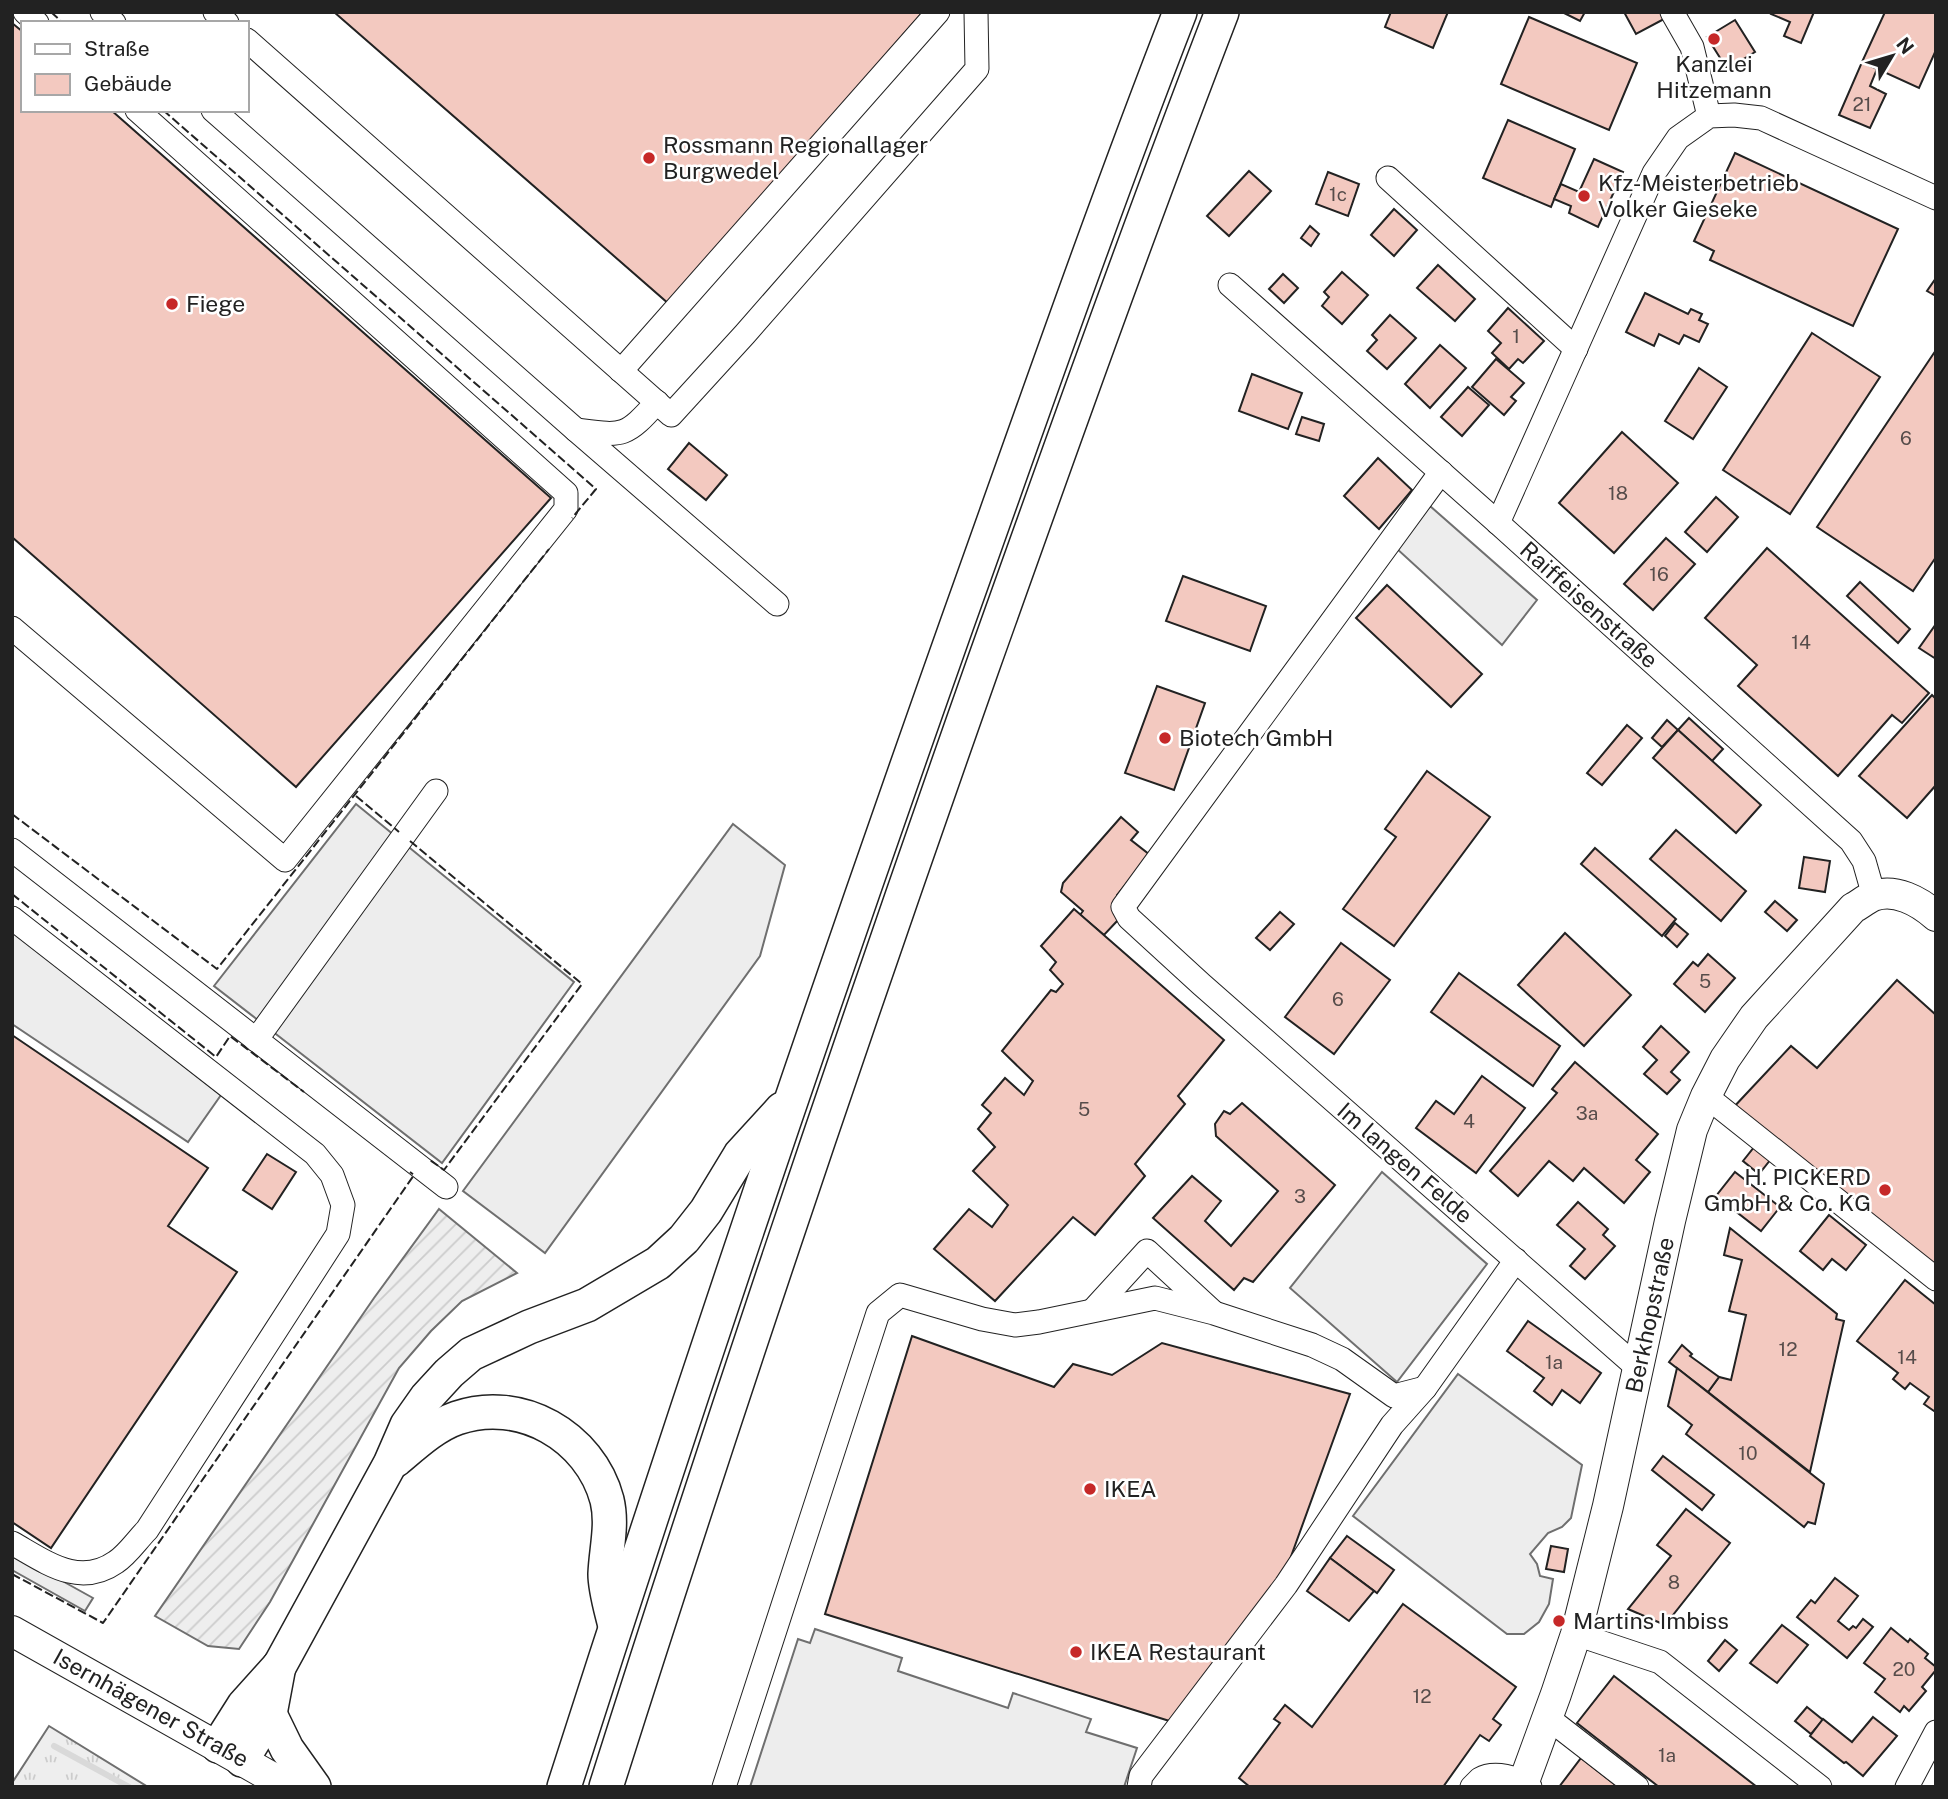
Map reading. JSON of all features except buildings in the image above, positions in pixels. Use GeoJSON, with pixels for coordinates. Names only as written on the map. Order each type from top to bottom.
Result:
{"type":"FeatureCollection","features":[{"type":"Feature","properties":{"kind":"highway"},"geometry":{"type":"LineString","coordinates":[[564,1787],[790,1100],[1002,499],[1180,12]]}},
{"type":"Feature","properties":{"kind":"highway"},"geometry":{"type":"LineString","coordinates":[[606,1787],[699,1494],[886,939],[1058,454],[1222,12]]}},
{"type":"Feature","properties":{"kind":"highway"},"geometry":{"type":"LineString","coordinates":[[230,1753],[244,1704],[280,1665],[390,1464],[407,1424],[426,1398],[471,1354],[529,1327],[587,1305],[659,1263],[684,1239],[706,1211],[740,1154],[790,1100]]}},
{"type":"Feature","properties":{"kind":"highway"},"geometry":{"type":"LineString","coordinates":[[390,1464],[429,1433],[455,1418],[473,1414],[512,1412],[543,1423],[566,1437],[587,1457],[600,1480],[607,1501],[610,1528],[605,1576],[615,1628]]}},
{"type":"Feature","properties":{"kind":"highway"},"geometry":{"type":"LineString","coordinates":[[230,1753],[270,1714],[280,1665]]}},
{"type":"Feature","properties":{"kind":"highway"},"geometry":{"type":"LineString","coordinates":[[270,1714],[287,1749],[314,1787]]}},
{"type":"Feature","properties":{"kind":"main road"},"geometry":{"type":"LineString","coordinates":[[1874,896],[1897,894],[1925,906],[1936,916]]}},
{"type":"Feature","properties":{"kind":"main road","name":"Berkhopstraße"},"geometry":{"type":"LineString","coordinates":[[1525,1785],[1576,1634],[1608,1506],[1692,1130],[1725,1059],[1755,1017],[1853,908],[1874,896]]}},
{"type":"Feature","properties":{"kind":"main road","name":"Isernhägener Straße"},"geometry":{"type":"LineString","coordinates":[[12,1631],[289,1787]]}},
{"type":"Feature","properties":{"kind":"street"},"geometry":{"type":"LineString","coordinates":[[621,371],[939,12]]}},
{"type":"Feature","properties":{"kind":"street"},"geometry":{"type":"LineString","coordinates":[[248,41],[671,415],[977,69],[976,12]]}},
{"type":"Feature","properties":{"kind":"street"},"geometry":{"type":"LineString","coordinates":[[1672,12],[1692,47],[1709,116]]}},
{"type":"Feature","properties":{"kind":"street"},"geometry":{"type":"LineString","coordinates":[[12,628],[285,860],[566,509],[566,493],[139,112]]}},
{"type":"Feature","properties":{"kind":"street"},"geometry":{"type":"LineString","coordinates":[[215,112],[777,604]]}},
{"type":"Feature","properties":{"kind":"street"},"geometry":{"type":"LineString","coordinates":[[1498,523],[1654,173],[1678,138],[1709,116],[1761,118],[1936,198]]}},
{"type":"Feature","properties":{"kind":"street"},"geometry":{"type":"LineString","coordinates":[[1388,178],[1576,349]]}},
{"type":"Feature","properties":{"kind":"street","name":"Raiffeisenstraße"},"geometry":{"type":"LineString","coordinates":[[1230,285],[1851,841],[1864,861],[1874,896]]}},
{"type":"Feature","properties":{"kind":"street"},"geometry":{"type":"LineString","coordinates":[[576,430],[617,434],[631,429],[657,402]]}},
{"type":"Feature","properties":{"kind":"street","name":"Im langen Felde"},"geometry":{"type":"LineString","coordinates":[[1441,472],[1123,906],[1129,918],[1172,958],[1638,1368]]}},
{"type":"Feature","properties":{"kind":"street"},"geometry":{"type":"LineString","coordinates":[[256,1040],[436,791]]}},
{"type":"Feature","properties":{"kind":"street"},"geometry":{"type":"LineString","coordinates":[[12,850],[446,1187]]}},
{"type":"Feature","properties":{"kind":"street"},"geometry":{"type":"LineString","coordinates":[[12,918],[315,1154],[332,1175],[343,1205],[338,1234],[146,1530],[117,1562],[90,1574],[59,1569],[12,1543]]}},
{"type":"Feature","properties":{"kind":"street"},"geometry":{"type":"LineString","coordinates":[[1706,1096],[1936,1279]]}},
{"type":"Feature","properties":{"kind":"street"},"geometry":{"type":"LineString","coordinates":[[1094,1310],[1147,1251],[1214,1313]]}},
{"type":"Feature","properties":{"kind":"street"},"geometry":{"type":"LineString","coordinates":[[1139,1787],[1141,1776],[1286,1585],[1392,1425],[1425,1388],[1516,1260]]}},
{"type":"Feature","properties":{"kind":"street"},"geometry":{"type":"LineString","coordinates":[[724,1787],[878,1313],[900,1295],[982,1319],[1015,1325],[1155,1298],[1214,1313],[1312,1345],[1342,1359],[1394,1396],[1425,1388]]}},
{"type":"Feature","properties":{"kind":"street"},"geometry":{"type":"LineString","coordinates":[[1370,1380],[1392,1425]]}},
{"type":"Feature","properties":{"kind":"street"},"geometry":{"type":"LineString","coordinates":[[1576,1634],[1660,1662],[1820,1787]]}},
{"type":"Feature","properties":{"kind":"street"},"geometry":{"type":"LineString","coordinates":[[1548,1718],[1637,1787]]}},
{"type":"Feature","properties":{"kind":"street"},"geometry":{"type":"LineString","coordinates":[[1907,1787],[1936,1732]]}},
{"type":"Feature","properties":{"kind":"street"},"geometry":{"type":"LineString","coordinates":[[1472,1787],[1480,1779],[1495,1774],[1525,1785]]}},
{"type":"Feature","properties":{"kind":"green space"},"geometry":{"type":"Polygon","coordinates":[[[439,1209],[517,1273],[462,1301],[399,1368],[270,1602],[239,1649],[208,1646],[155,1616],[374,1298],[439,1209]]]}},
{"type":"Feature","properties":{"kind":"green space"},"geometry":{"type":"Polygon","coordinates":[[[49,1726],[148,1787],[12,1787],[49,1726]]]}},
{"type":"Feature","properties":{"kind":"shaded area"},"geometry":{"type":"Polygon","coordinates":[[[1430,506],[1537,600],[1502,645],[1396,548],[1430,506]]]}},
{"type":"Feature","properties":{"kind":"shaded area"},"geometry":{"type":"Polygon","coordinates":[[[356,804],[574,982],[442,1163],[214,986],[356,804]]]}},
{"type":"Feature","properties":{"kind":"shaded area"},"geometry":{"type":"Polygon","coordinates":[[[733,824],[785,865],[760,956],[545,1253],[463,1191],[733,824]]]}},
{"type":"Feature","properties":{"kind":"shaded area"},"geometry":{"type":"Polygon","coordinates":[[[12,931],[221,1095],[188,1142],[12,1024],[12,931]]]}},
{"type":"Feature","properties":{"kind":"shaded area"},"geometry":{"type":"Polygon","coordinates":[[[1382,1172],[1487,1264],[1397,1382],[1290,1288],[1382,1172]]]}},
{"type":"Feature","properties":{"kind":"shaded area"},"geometry":{"type":"Polygon","coordinates":[[[1458,1374],[1582,1465],[1571,1518],[1562,1527],[1548,1533],[1530,1554],[1537,1564],[1540,1576],[1553,1579],[1549,1604],[1539,1622],[1524,1634],[1507,1634],[1353,1516],[1458,1374]]]}},
{"type":"Feature","properties":{"kind":"shaded area"},"geometry":{"type":"Polygon","coordinates":[[[12,1553],[93,1598],[85,1611],[12,1570],[12,1553]]]}},
{"type":"Feature","properties":{"kind":"shaded area"},"geometry":{"type":"Polygon","coordinates":[[[815,1629],[902,1658],[898,1671],[1008,1708],[1013,1693],[1091,1719],[1086,1732],[1137,1748],[1124,1787],[750,1787],[798,1639],[810,1643],[815,1629]]]}},
{"type":"Feature","properties":{"kind":"waterway"},"geometry":{"type":"LineString","coordinates":[[54,1746],[129,1787]]}},
{"type":"Feature","properties":{"kind":"fence"},"geometry":{"type":"LineString","coordinates":[[51,12],[61,21]]}},
{"type":"Feature","properties":{"kind":"fence"},"geometry":{"type":"LineString","coordinates":[[165,112],[596,489],[572,518]]}},
{"type":"Feature","properties":{"kind":"fence"},"geometry":{"type":"LineString","coordinates":[[12,814],[217,969],[549,549]]}},
{"type":"Feature","properties":{"kind":"fence"},"geometry":{"type":"LineString","coordinates":[[356,796],[399,832]]}},
{"type":"Feature","properties":{"kind":"fence"},"geometry":{"type":"LineString","coordinates":[[410,841],[582,984],[444,1170],[430,1160]]}},
{"type":"Feature","properties":{"kind":"fence"},"geometry":{"type":"LineString","coordinates":[[12,894],[216,1057],[230,1036],[304,1092]]}},
{"type":"Feature","properties":{"kind":"fence"},"geometry":{"type":"LineString","coordinates":[[12,1574],[103,1623],[414,1175],[410,1172]]}},
{"type":"Feature","properties":{"kind":"place","name":"Kanzlei Hitzemann"},"geometry":{"type":"Point","coordinates":[1714,39]}},
{"type":"Feature","properties":{"kind":"place","name":"Rossmann Regionallager Burgwedel"},"geometry":{"type":"Point","coordinates":[649,158]}},
{"type":"Feature","properties":{"kind":"place","name":"Kfz-Meisterbetrieb Volker Gieseke"},"geometry":{"type":"Point","coordinates":[1584,196]}},
{"type":"Feature","properties":{"kind":"place","name":"Fiege"},"geometry":{"type":"Point","coordinates":[172,304]}},
{"type":"Feature","properties":{"kind":"place","name":"Biotech GmbH"},"geometry":{"type":"Point","coordinates":[1165,738]}},
{"type":"Feature","properties":{"kind":"place","name":"H. PICKERD GmbH & Co. KG"},"geometry":{"type":"Point","coordinates":[1885,1190]}},
{"type":"Feature","properties":{"kind":"place","name":"IKEA"},"geometry":{"type":"Point","coordinates":[1090,1489]}},
{"type":"Feature","properties":{"kind":"place","name":"Martins Imbiss"},"geometry":{"type":"Point","coordinates":[1559,1621]}},
{"type":"Feature","properties":{"kind":"place","name":"IKEA Restaurant"},"geometry":{"type":"Point","coordinates":[1076,1652]}}]}
